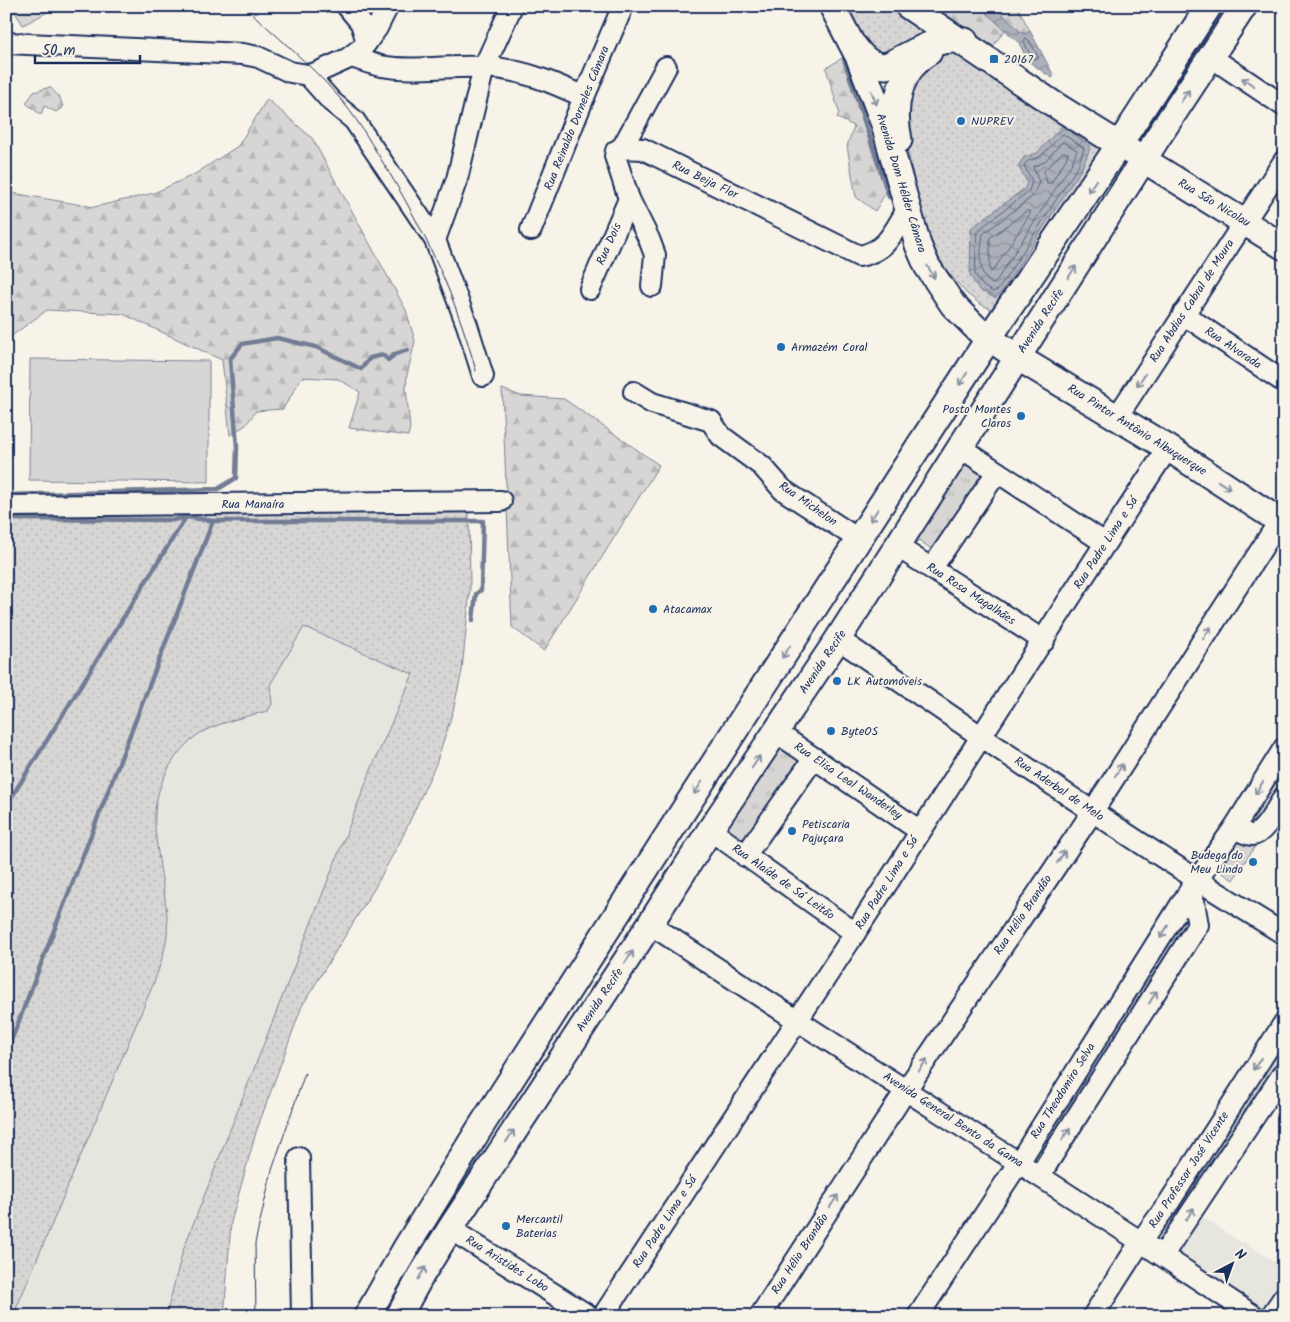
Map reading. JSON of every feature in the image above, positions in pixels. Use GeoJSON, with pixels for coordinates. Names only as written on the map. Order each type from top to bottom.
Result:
{"type":"FeatureCollection","features":[{"type":"Feature","properties":{"kind":"main road","name":"Avenida Dom Hélder Câmara"},"geometry":{"type":"LineString","coordinates":[[832,6],[859,58],[884,124],[907,210],[927,266],[953,305],[980,332],[989,338]]}},
{"type":"Feature","properties":{"kind":"main road"},"geometry":{"type":"LineString","coordinates":[[908,6],[962,43],[1147,155]]}},
{"type":"Feature","properties":{"kind":"main road"},"geometry":{"type":"LineString","coordinates":[[367,1316],[407,1246],[478,1131],[858,539],[989,338],[1123,140],[1209,6]]}},
{"type":"Feature","properties":{"kind":"main road","name":"Avenida Recife"},"geometry":{"type":"LineString","coordinates":[[399,1316],[450,1229],[710,830],[898,547],[1017,357],[1244,6]]}},
{"type":"Feature","properties":{"kind":"main road","name":"Avenida Dom Hélder Câmara"},"geometry":{"type":"LineString","coordinates":[[850,39],[864,58],[871,64],[879,66],[886,66],[934,43],[962,43]]}},
{"type":"Feature","properties":{"kind":"main road"},"geometry":{"type":"LineString","coordinates":[[907,210],[904,168],[897,129],[897,99],[902,84],[913,66],[927,53],[935,49],[962,43]]}},
{"type":"Feature","properties":{"kind":"main road","name":"Rua São Nicolau"},"geometry":{"type":"LineString","coordinates":[[1147,155],[1284,247]]}},
{"type":"Feature","properties":{"kind":"main road","name":"Rua Pintor Antônio Albuquerque"},"geometry":{"type":"LineString","coordinates":[[989,338],[1282,520]]}},
{"type":"Feature","properties":{"kind":"street"},"geometry":{"type":"LineString","coordinates":[[347,6],[361,23],[368,42]]}},
{"type":"Feature","properties":{"kind":"street"},"geometry":{"type":"LineString","coordinates":[[6,43],[243,54],[258,57],[290,72],[308,75],[351,57],[368,42],[388,6]]}},
{"type":"Feature","properties":{"kind":"street"},"geometry":{"type":"LineString","coordinates":[[435,240],[457,178],[484,67],[512,6]]}},
{"type":"Feature","properties":{"kind":"street","name":"Rua Reinaldo Dorneles Câmara"},"geometry":{"type":"LineString","coordinates":[[531,230],[584,97],[623,6]]}},
{"type":"Feature","properties":{"kind":"street"},"geometry":{"type":"LineString","coordinates":[[351,57],[379,66],[402,68],[484,67],[509,70],[537,77],[584,97]]}},
{"type":"Feature","properties":{"kind":"street"},"geometry":{"type":"LineString","coordinates":[[1211,57],[1284,106]]}},
{"type":"Feature","properties":{"kind":"street"},"geometry":{"type":"LineString","coordinates":[[652,286],[655,255],[629,199],[615,156],[618,149],[622,148],[666,67]]}},
{"type":"Feature","properties":{"kind":"street"},"geometry":{"type":"LineString","coordinates":[[308,75],[332,102],[354,120],[435,240],[467,326],[483,376]]}},
{"type":"Feature","properties":{"kind":"street","name":"Rua Beija Flor"},"geometry":{"type":"LineString","coordinates":[[622,148],[643,149],[859,256],[877,251],[883,246],[907,210]]}},
{"type":"Feature","properties":{"kind":"street","name":"Rua Abdias Cabral de Moura"},"geometry":{"type":"LineString","coordinates":[[1117,417],[1284,161]]}},
{"type":"Feature","properties":{"kind":"street","name":"Rua Dois"},"geometry":{"type":"LineString","coordinates":[[590,289],[629,199]]}},
{"type":"Feature","properties":{"kind":"street","name":"Rua Alvorada"},"geometry":{"type":"LineString","coordinates":[[1183,314],[1284,382]]}},
{"type":"Feature","properties":{"kind":"street","name":"Rua Michelon"},"geometry":{"type":"LineString","coordinates":[[634,392],[652,403],[710,421],[721,436],[762,466],[783,490],[858,539]]}},
{"type":"Feature","properties":{"kind":"street"},"geometry":{"type":"LineString","coordinates":[[961,448],[1105,543]]}},
{"type":"Feature","properties":{"kind":"street","name":"Rua Padre Lima e Sá"},"geometry":{"type":"LineString","coordinates":[[603,1316],[856,933],[1105,543],[1168,448]]}},
{"type":"Feature","properties":{"kind":"street"},"geometry":{"type":"LineString","coordinates":[[932,568],[997,472]]}},
{"type":"Feature","properties":{"kind":"street","name":"Rua Manaíra"},"geometry":{"type":"LineString","coordinates":[[6,506],[501,501]]}},
{"type":"Feature","properties":{"kind":"street","name":"Rua Hélio Brandão"},"geometry":{"type":"LineString","coordinates":[[760,1316],[906,1090],[1092,811],[1282,520]]}},
{"type":"Feature","properties":{"kind":"street","name":"Rua Rosa Magalhães"},"geometry":{"type":"LineString","coordinates":[[898,547],[1044,641]]}},
{"type":"Feature","properties":{"kind":"street","name":"Rua Aderbal de Melo"},"geometry":{"type":"LineString","coordinates":[[838,639],[1092,811],[1193,885],[1284,934]]}},
{"type":"Feature","properties":{"kind":"street","name":"Rua Elisa Leal Wanderley"},"geometry":{"type":"LineString","coordinates":[[776,732],[920,831]]}},
{"type":"Feature","properties":{"kind":"street","name":"Rua Theodomiro Selva"},"geometry":{"type":"LineString","coordinates":[[918,1316],[1019,1162],[1193,885],[1234,828],[1284,748]]}},
{"type":"Feature","properties":{"kind":"street"},"geometry":{"type":"LineString","coordinates":[[745,856],[814,758]]}},
{"type":"Feature","properties":{"kind":"street"},"geometry":{"type":"LineString","coordinates":[[1234,828],[1253,835],[1258,834],[1264,828],[1284,796]]}},
{"type":"Feature","properties":{"kind":"street","name":"Rua Alaíde de Sá Leitão"},"geometry":{"type":"LineString","coordinates":[[710,830],[856,933]]}},
{"type":"Feature","properties":{"kind":"street","name":"Rua Theodomiro Selva"},"geometry":{"type":"LineString","coordinates":[[1040,1175],[1198,925],[1193,885]]}},
{"type":"Feature","properties":{"kind":"street","name":"Avenida General Bento da Gama"},"geometry":{"type":"LineString","coordinates":[[650,924],[797,1021],[1040,1175],[1254,1316]]}},
{"type":"Feature","properties":{"kind":"street","name":"Rua Professor José Vicente"},"geometry":{"type":"LineString","coordinates":[[1093,1316],[1141,1241],[1168,1204],[1284,1023]]}},
{"type":"Feature","properties":{"kind":"street","name":"Rua Professor José Vicente"},"geometry":{"type":"LineString","coordinates":[[1163,1255],[1284,1072]]}},
{"type":"Feature","properties":{"kind":"street"},"geometry":{"type":"LineString","coordinates":[[299,1158],[302,1316]]}},
{"type":"Feature","properties":{"kind":"street","name":"Rua Aristides Lobo"},"geometry":{"type":"LineString","coordinates":[[450,1229],[589,1316]]}},
{"type":"Feature","properties":{"kind":"street"},"geometry":{"type":"LineString","coordinates":[[1271,1316],[1284,1297]]}},
{"type":"Feature","properties":{"kind":"shaded area"},"geometry":{"type":"Polygon","coordinates":[[[6,511],[469,512],[470,589],[462,671],[453,711],[436,764],[401,840],[375,888],[302,1006],[257,1132],[231,1223],[225,1316],[6,1316],[6,511]]]}},
{"type":"Feature","properties":{"kind":"shaded area"},"geometry":{"type":"Polygon","coordinates":[[[1198,1214],[1284,1268],[1284,1276],[1265,1307],[1262,1308],[1177,1253],[1175,1248],[1198,1214]]]}},
{"type":"Feature","properties":{"kind":"green space"},"geometry":{"type":"Polygon","coordinates":[[[11,6],[59,6],[23,25],[11,6]]]}},
{"type":"Feature","properties":{"kind":"green space"},"geometry":{"type":"Polygon","coordinates":[[[844,6],[905,6],[946,35],[873,60],[844,6]]]}},
{"type":"Feature","properties":{"kind":"green space"},"geometry":{"type":"Polygon","coordinates":[[[933,6],[979,6],[1005,30],[993,46],[933,6]]]}},
{"type":"Feature","properties":{"kind":"green space"},"geometry":{"type":"Polygon","coordinates":[[[994,6],[1017,6],[1030,31],[1026,34],[1022,33],[994,6]]]}},
{"type":"Feature","properties":{"kind":"green space"},"geometry":{"type":"Polygon","coordinates":[[[949,52],[963,54],[1104,148],[993,310],[980,304],[966,293],[944,267],[929,239],[920,215],[903,123],[917,67],[934,56],[949,52]]]}},
{"type":"Feature","properties":{"kind":"green space"},"geometry":{"type":"Polygon","coordinates":[[[850,53],[860,76],[857,90],[888,189],[875,211],[856,197],[847,146],[854,126],[837,118],[839,112],[826,68],[850,53]]]}},
{"type":"Feature","properties":{"kind":"green space"},"geometry":{"type":"Polygon","coordinates":[[[50,87],[60,98],[63,107],[56,112],[44,106],[41,115],[26,103],[34,92],[50,87]]]}},
{"type":"Feature","properties":{"kind":"green space"},"geometry":{"type":"Polygon","coordinates":[[[267,99],[312,138],[406,310],[415,341],[406,388],[410,428],[408,436],[349,428],[360,392],[338,379],[302,377],[283,409],[256,411],[246,425],[230,435],[222,360],[123,314],[47,310],[6,340],[6,184],[12,193],[94,207],[154,193],[195,174],[238,146],[267,99]]]}},
{"type":"Feature","properties":{"kind":"green space"},"geometry":{"type":"Polygon","coordinates":[[[30,359],[209,361],[209,482],[29,480],[30,359]]]}},
{"type":"Feature","properties":{"kind":"green space"},"geometry":{"type":"Polygon","coordinates":[[[502,389],[521,396],[564,399],[659,465],[544,651],[512,627],[502,389]]]}},
{"type":"Feature","properties":{"kind":"green space"},"geometry":{"type":"Polygon","coordinates":[[[964,458],[981,467],[981,481],[934,551],[916,538],[964,458]]]}},
{"type":"Feature","properties":{"kind":"green space"},"geometry":{"type":"Polygon","coordinates":[[[157,511],[183,516],[175,511],[469,512],[470,589],[462,671],[453,711],[436,764],[401,840],[374,889],[302,1006],[256,1132],[231,1222],[224,1316],[166,1316],[183,1250],[373,765],[413,674],[304,627],[270,685],[272,704],[268,711],[229,721],[206,730],[196,736],[177,755],[159,790],[155,814],[156,841],[167,919],[164,952],[155,980],[13,1316],[6,1316],[6,513],[157,511]]]}},
{"type":"Feature","properties":{"kind":"green space"},"geometry":{"type":"Polygon","coordinates":[[[775,742],[799,760],[745,843],[721,825],[775,742]]]}},
{"type":"Feature","properties":{"kind":"green space"},"geometry":{"type":"Polygon","coordinates":[[[1284,751],[1284,783],[1259,822],[1252,825],[1247,824],[1284,751]]]}},
{"type":"Feature","properties":{"kind":"green space"},"geometry":{"type":"Polygon","coordinates":[[[1261,837],[1233,880],[1215,868],[1228,843],[1261,837]]]}},
{"type":"Feature","properties":{"kind":"green space"},"geometry":{"type":"Polygon","coordinates":[[[1189,892],[1196,925],[1041,1169],[1025,1159],[1189,892]]]}},
{"type":"Feature","properties":{"kind":"green space"},"geometry":{"type":"Polygon","coordinates":[[[1284,1030],[1284,1057],[1166,1236],[1157,1230],[1284,1030]]]}},
{"type":"Feature","properties":{"kind":"water"},"geometry":{"type":"Polygon","coordinates":[[[979,6],[994,6],[1022,33],[1026,34],[1030,31],[1054,76],[1052,78],[1028,61],[1019,43],[979,6]]]}},
{"type":"Feature","properties":{"kind":"water"},"geometry":{"type":"Polygon","coordinates":[[[1062,126],[1091,146],[1082,168],[1001,293],[995,298],[979,290],[970,275],[971,228],[1025,188],[1027,182],[1018,166],[1024,157],[1037,153],[1062,126]]]}},
{"type":"Feature","properties":{"kind":"waterway"},"geometry":{"type":"LineString","coordinates":[[844,59],[889,197]]}},
{"type":"Feature","properties":{"kind":"waterway"},"geometry":{"type":"LineString","coordinates":[[6,495],[218,489],[236,478],[237,447],[230,359],[242,344],[277,338],[316,347],[361,369],[370,358],[383,355],[388,360],[395,354],[408,350]]}},
{"type":"Feature","properties":{"kind":"waterway"},"geometry":{"type":"LineString","coordinates":[[6,519],[173,520],[186,517],[213,521],[483,521],[481,590],[476,594],[473,620]]}},
{"type":"Feature","properties":{"kind":"waterway"},"geometry":{"type":"LineString","coordinates":[[6,806],[186,517]]}},
{"type":"Feature","properties":{"kind":"waterway"},"geometry":{"type":"LineString","coordinates":[[6,1054],[213,521]]}},
{"type":"Feature","properties":{"kind":"tram line"},"geometry":{"type":"LineString","coordinates":[[244,6],[326,83],[350,111],[366,135],[411,211],[437,263],[459,316],[476,371]]}},
{"type":"Feature","properties":{"kind":"tram line"},"geometry":{"type":"LineString","coordinates":[[256,1316],[255,1243],[272,1170],[305,1073]]}},
{"type":"Feature","properties":{"kind":"place","name":"20167"},"geometry":{"type":"Point","coordinates":[994,59]}},
{"type":"Feature","properties":{"kind":"place","name":"NUPREV"},"geometry":{"type":"Point","coordinates":[961,121]}},
{"type":"Feature","properties":{"kind":"place","name":"Armazém Coral"},"geometry":{"type":"Point","coordinates":[781,347]}},
{"type":"Feature","properties":{"kind":"place","name":"Posto Montes Claros"},"geometry":{"type":"Point","coordinates":[1021,416]}},
{"type":"Feature","properties":{"kind":"place","name":"Atacamax"},"geometry":{"type":"Point","coordinates":[653,609]}},
{"type":"Feature","properties":{"kind":"place","name":"LK Automóveis"},"geometry":{"type":"Point","coordinates":[837,681]}},
{"type":"Feature","properties":{"kind":"place","name":"ByteOS"},"geometry":{"type":"Point","coordinates":[831,731]}},
{"type":"Feature","properties":{"kind":"place","name":"Petiscaria Pajuçara"},"geometry":{"type":"Point","coordinates":[792,831]}},
{"type":"Feature","properties":{"kind":"place","name":"Budega do Meu Lindo"},"geometry":{"type":"Point","coordinates":[1253,862]}},
{"type":"Feature","properties":{"kind":"place","name":"Mercantil Baterias"},"geometry":{"type":"Point","coordinates":[506,1226]}}]}
